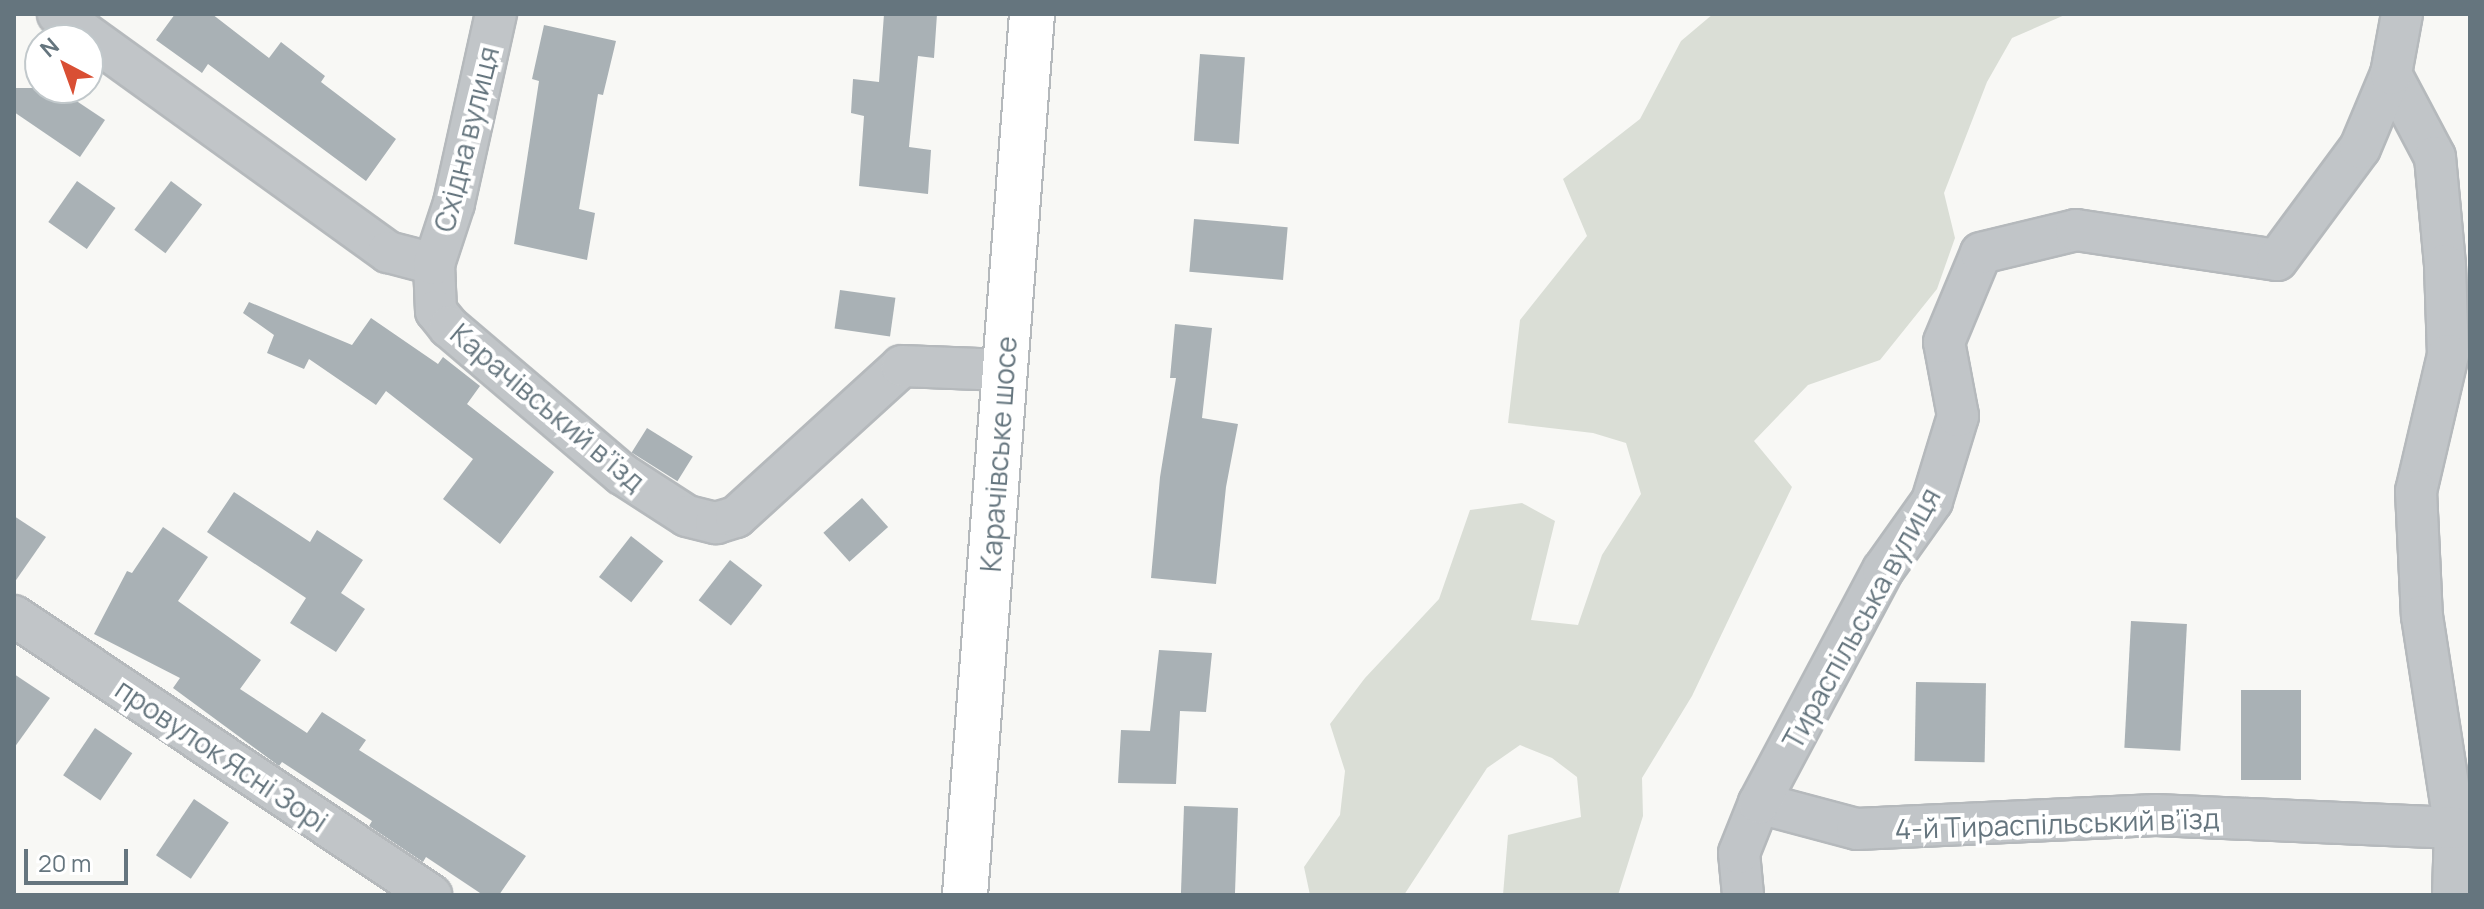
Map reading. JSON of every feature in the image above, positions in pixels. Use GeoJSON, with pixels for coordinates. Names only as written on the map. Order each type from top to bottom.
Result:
{"type":"FeatureCollection","features":[{"type":"Feature","properties":{"kind":"main road","name":"Карачівське шосе"},"geometry":{"type":"LineString","coordinates":[[965,895],[1032,14]]}},
{"type":"Feature","properties":{"kind":"street"},"geometry":{"type":"LineString","coordinates":[[58,14],[388,252],[434,264]]}},
{"type":"Feature","properties":{"kind":"street","name":"Східна вулиця"},"geometry":{"type":"LineString","coordinates":[[434,264],[454,203],[496,14]]}},
{"type":"Feature","properties":{"kind":"street","name":"Тираспільська вулиця"},"geometry":{"type":"LineString","coordinates":[[1759,803],[1883,570],[1932,501],[1958,416],[1944,342],[1981,253],[2076,230],[2277,260],[2360,148],[2391,74],[2402,14]]}},
{"type":"Feature","properties":{"kind":"street"},"geometry":{"type":"LineString","coordinates":[[2391,74],[2435,157],[2445,265],[2448,355],[2416,491],[2422,616],[2455,828],[2453,895]]}},
{"type":"Feature","properties":{"kind":"street","name":"Карачівський в’їзд"},"geometry":{"type":"LineString","coordinates":[[434,264],[436,311],[449,327],[622,474],[687,516],[716,523],[736,517],[902,366],[1004,370]]}},
{"type":"Feature","properties":{"kind":"street","name":"провулок Ясні Зорі"},"geometry":{"type":"LineString","coordinates":[[14,616],[431,895]]}},
{"type":"Feature","properties":{"kind":"street"},"geometry":{"type":"LineString","coordinates":[[1743,895],[1739,853],[1759,803]]}},
{"type":"Feature","properties":{"kind":"street","name":"4-й Тираспільський в’їзд"},"geometry":{"type":"LineString","coordinates":[[1759,803],[1857,829],[2156,815],[2455,828]]}},
{"type":"Feature","properties":{"kind":"shaded area"},"geometry":{"type":"Polygon","coordinates":[[[1713,14],[2067,14],[2012,38],[1987,82],[1944,193],[1955,238],[1937,289],[1880,360],[1808,385],[1754,441],[1792,487],[1692,696],[1642,778],[1643,816],[1618,895],[1503,895],[1508,835],[1581,817],[1577,777],[1552,758],[1520,745],[1487,768],[1404,895],[1310,895],[1304,867],[1340,815],[1345,771],[1330,724],[1365,678],[1439,599],[1470,510],[1522,503],[1555,521],[1531,620],[1578,625],[1602,555],[1641,494],[1626,443],[1593,433],[1508,423],[1520,320],[1587,236],[1563,179],[1640,119],[1681,41],[1713,14]]]}},
{"type":"Feature","properties":{"kind":"building"},"geometry":{"type":"Polygon","coordinates":[[[175,14],[212,14],[269,58],[281,42],[325,76],[321,82],[396,139],[366,181],[208,64],[202,73],[156,40],[175,14]]]}},
{"type":"Feature","properties":{"kind":"building"},"geometry":{"type":"Polygon","coordinates":[[[884,14],[937,14],[934,58],[918,56],[909,147],[931,150],[928,194],[859,186],[864,116],[851,113],[853,79],[879,82],[884,14]]]}},
{"type":"Feature","properties":{"kind":"building"},"geometry":{"type":"Polygon","coordinates":[[[544,25],[616,41],[603,95],[598,94],[579,209],[595,213],[587,260],[514,244],[539,81],[532,79],[544,25]]]}},
{"type":"Feature","properties":{"kind":"building"},"geometry":{"type":"Polygon","coordinates":[[[1200,54],[1245,57],[1239,144],[1194,141],[1200,54]]]}},
{"type":"Feature","properties":{"kind":"building"},"geometry":{"type":"Polygon","coordinates":[[[14,88],[24,88],[24,104],[81,104],[105,120],[80,157],[14,112],[14,88]]]}},
{"type":"Feature","properties":{"kind":"building"},"geometry":{"type":"Polygon","coordinates":[[[77,181],[116,208],[87,249],[48,222],[77,181]]]}},
{"type":"Feature","properties":{"kind":"building"},"geometry":{"type":"Polygon","coordinates":[[[171,181],[202,204],[165,253],[134,230],[171,181]]]}},
{"type":"Feature","properties":{"kind":"building"},"geometry":{"type":"Polygon","coordinates":[[[1194,219],[1288,227],[1283,280],[1189,272],[1194,219]]]}},
{"type":"Feature","properties":{"kind":"building"},"geometry":{"type":"Polygon","coordinates":[[[840,290],[895,298],[890,336],[835,329],[840,290]]]}},
{"type":"Feature","properties":{"kind":"building"},"geometry":{"type":"Polygon","coordinates":[[[249,302],[352,345],[371,318],[438,364],[443,357],[480,386],[467,404],[554,472],[500,544],[443,499],[473,459],[386,391],[376,405],[309,359],[304,369],[267,353],[274,335],[243,313],[249,302]]]}},
{"type":"Feature","properties":{"kind":"building"},"geometry":{"type":"Polygon","coordinates":[[[1175,324],[1212,328],[1202,418],[1238,424],[1226,487],[1216,584],[1151,578],[1160,477],[1176,378],[1170,378],[1175,324]]]}},
{"type":"Feature","properties":{"kind":"building"},"geometry":{"type":"Polygon","coordinates":[[[647,428],[693,457],[677,481],[632,453],[647,428]]]}},
{"type":"Feature","properties":{"kind":"building"},"geometry":{"type":"Polygon","coordinates":[[[234,492],[310,542],[317,530],[363,560],[341,593],[365,609],[336,652],[290,623],[306,598],[207,532],[234,492]]]}},
{"type":"Feature","properties":{"kind":"building"},"geometry":{"type":"Polygon","coordinates":[[[862,498],[888,527],[849,562],[823,533],[862,498]]]}},
{"type":"Feature","properties":{"kind":"building"},"geometry":{"type":"Polygon","coordinates":[[[14,516],[46,537],[14,583],[14,516]]]}},
{"type":"Feature","properties":{"kind":"building"},"geometry":{"type":"Polygon","coordinates":[[[163,527],[208,557],[178,601],[261,660],[240,689],[307,733],[322,712],[366,740],[359,750],[526,856],[499,895],[483,895],[426,857],[423,862],[369,826],[372,821],[282,762],[279,766],[173,688],[180,678],[94,634],[127,571],[132,573],[163,527]]]}},
{"type":"Feature","properties":{"kind":"building"},"geometry":{"type":"Polygon","coordinates":[[[631,536],[663,561],[631,602],[599,577],[631,536]]]}},
{"type":"Feature","properties":{"kind":"building"},"geometry":{"type":"Polygon","coordinates":[[[730,560],[762,585],[731,625],[699,600],[730,560]]]}},
{"type":"Feature","properties":{"kind":"building"},"geometry":{"type":"Polygon","coordinates":[[[2131,621],[2187,624],[2180,751],[2124,748],[2131,621]]]}},
{"type":"Feature","properties":{"kind":"building"},"geometry":{"type":"Polygon","coordinates":[[[1159,650],[1212,653],[1206,712],[1180,711],[1176,784],[1118,783],[1121,730],[1150,731],[1159,650]]]}},
{"type":"Feature","properties":{"kind":"building"},"geometry":{"type":"Polygon","coordinates":[[[14,674],[50,698],[14,748],[14,674]]]}},
{"type":"Feature","properties":{"kind":"building"},"geometry":{"type":"Polygon","coordinates":[[[1916,682],[1986,683],[1985,762],[1915,761],[1916,682]]]}},
{"type":"Feature","properties":{"kind":"building"},"geometry":{"type":"Polygon","coordinates":[[[2241,690],[2301,690],[2301,780],[2241,780],[2241,690]]]}},
{"type":"Feature","properties":{"kind":"building"},"geometry":{"type":"Polygon","coordinates":[[[95,728],[132,753],[100,800],[63,775],[95,728]]]}},
{"type":"Feature","properties":{"kind":"building"},"geometry":{"type":"Polygon","coordinates":[[[194,799],[229,822],[191,879],[156,855],[194,799]]]}},
{"type":"Feature","properties":{"kind":"building"},"geometry":{"type":"Polygon","coordinates":[[[1184,806],[1238,808],[1235,895],[1181,895],[1184,806]]]}}]}
